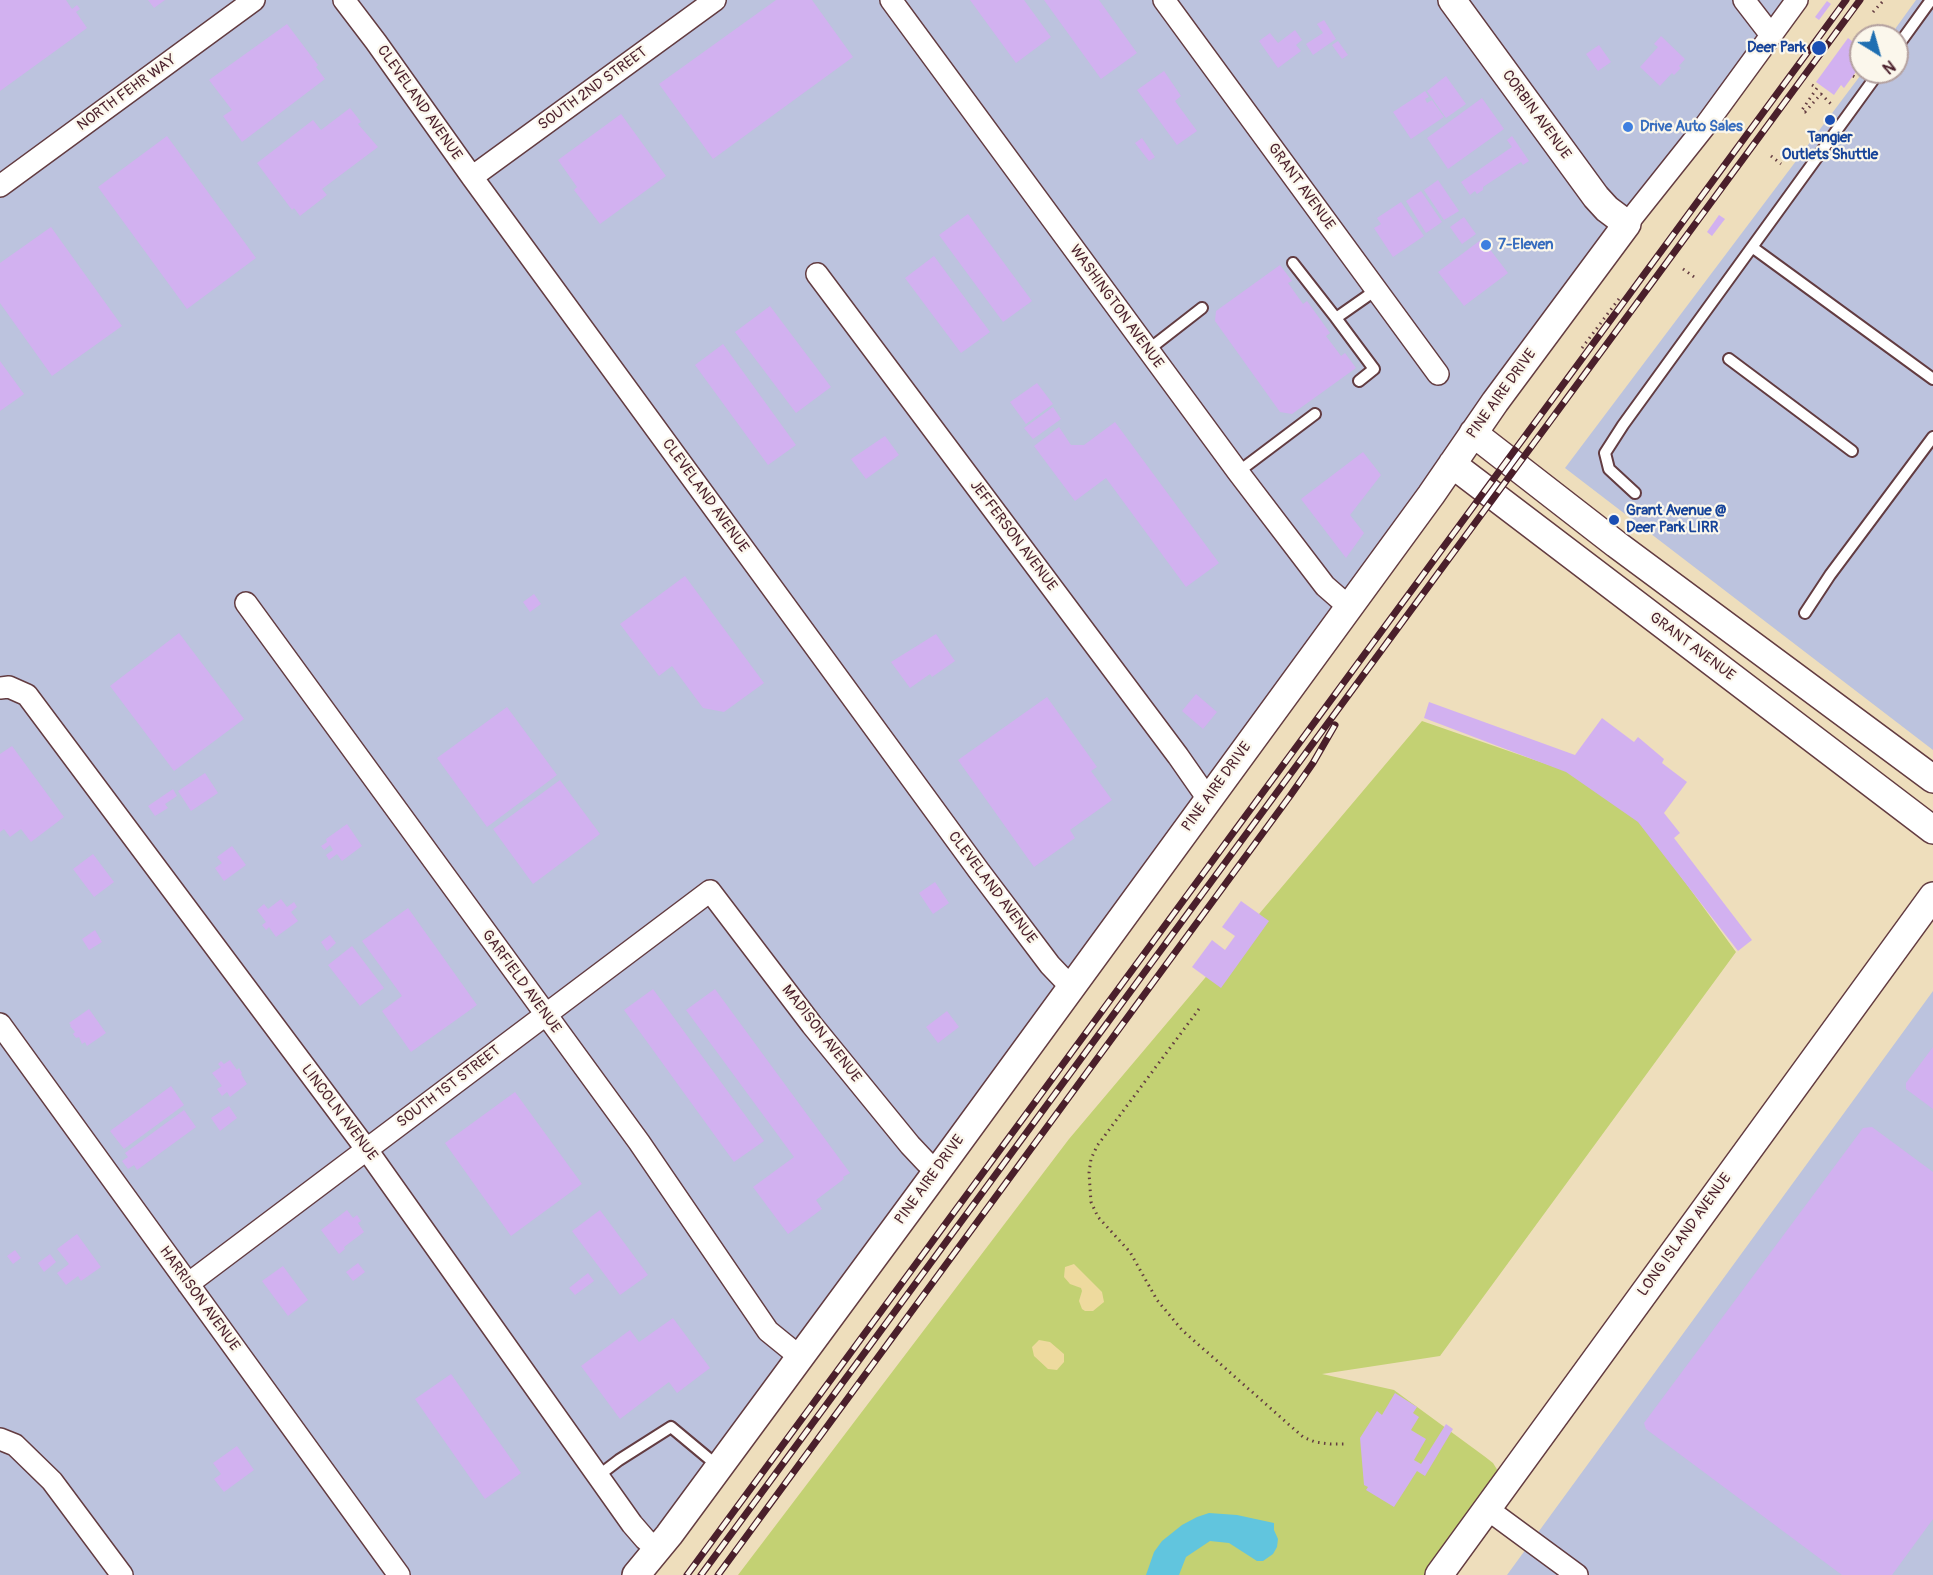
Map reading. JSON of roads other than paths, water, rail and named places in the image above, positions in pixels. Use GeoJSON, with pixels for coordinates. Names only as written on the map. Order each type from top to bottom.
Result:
{"type":"FeatureCollection","features":[{"type":"Feature","properties":{"kind":"street","name":"NORTH FEHR WAY"},"geometry":{"type":"LineString","coordinates":[[0,186],[254,0]]}},
{"type":"Feature","properties":{"kind":"street","name":"CLEVELAND AVENUE"},"geometry":{"type":"LineString","coordinates":[[344,0],[979,871],[1050,965],[1071,987]]}},
{"type":"Feature","properties":{"kind":"street","name":"SOUTH 2ND STREET"},"geometry":{"type":"LineString","coordinates":[[472,177],[715,0]]}},
{"type":"Feature","properties":{"kind":"street","name":"WASHINGTON AVENUE"},"geometry":{"type":"LineString","coordinates":[[891,0],[1324,586],[1349,607]]}},
{"type":"Feature","properties":{"kind":"street","name":"GRANT AVENUE"},"geometry":{"type":"LineString","coordinates":[[1164,0],[1438,374]]}},
{"type":"Feature","properties":{"kind":"street","name":"CORBIN AVENUE"},"geometry":{"type":"LineString","coordinates":[[1452,0],[1600,202],[1627,224]]}},
{"type":"Feature","properties":{"kind":"street"},"geometry":{"type":"LineString","coordinates":[[1744,0],[1771,35]]}},
{"type":"Feature","properties":{"kind":"street","name":"PINE AIRE DRIVE"},"geometry":{"type":"LineString","coordinates":[[636,1575],[658,1550],[938,1170],[1627,224],[1705,126],[1797,0]]}},
{"type":"Feature","properties":{"kind":"street","name":"JEFFERSON AVENUE"},"geometry":{"type":"LineString","coordinates":[[817,274],[1165,738],[1208,799]]}},
{"type":"Feature","properties":{"kind":"street"},"geometry":{"type":"LineString","coordinates":[[1473,433],[1616,544],[1933,778]]}},
{"type":"Feature","properties":{"kind":"street","name":"GRANT AVENUE"},"geometry":{"type":"LineString","coordinates":[[1452,464],[1933,830]]}},
{"type":"Feature","properties":{"kind":"street","name":"GARFIELD AVENUE"},"geometry":{"type":"LineString","coordinates":[[246,603],[639,1142],[768,1330],[800,1358]]}},
{"type":"Feature","properties":{"kind":"street","name":"LINCOLN AVENUE"},"geometry":{"type":"LineString","coordinates":[[4,687],[27,695],[367,1149],[638,1531],[658,1550]]}},
{"type":"Feature","properties":{"kind":"street","name":"SOUTH 1ST STREET"},"geometry":{"type":"LineString","coordinates":[[188,1284],[710,891]]}},
{"type":"Feature","properties":{"kind":"street","name":"MADISON AVENUE"},"geometry":{"type":"LineString","coordinates":[[710,891],[812,1025],[910,1145],[926,1162],[938,1170]]}},
{"type":"Feature","properties":{"kind":"street","name":"LONG ISLAND AVENUE"},"geometry":{"type":"LineString","coordinates":[[1439,1575],[1933,896]]}},
{"type":"Feature","properties":{"kind":"street","name":"HARRISON AVENUE"},"geometry":{"type":"LineString","coordinates":[[0,1024],[399,1575]]}},
{"type":"Feature","properties":{"kind":"street"},"geometry":{"type":"LineString","coordinates":[[0,1439],[15,1445],[52,1481],[122,1575]]}},
{"type":"Feature","properties":{"kind":"street"},"geometry":{"type":"LineString","coordinates":[[1486,1508],[1576,1575]]}},
{"type":"Feature","properties":{"kind":"lane"},"geometry":{"type":"LineString","coordinates":[[1909,30],[1931,0]]}},
{"type":"Feature","properties":{"kind":"lane"},"geometry":{"type":"LineString","coordinates":[[1635,493],[1609,469],[1605,453],[1870,84]]}},
{"type":"Feature","properties":{"kind":"lane"},"geometry":{"type":"LineString","coordinates":[[1752,247],[1933,379]]}},
{"type":"Feature","properties":{"kind":"lane"},"geometry":{"type":"LineString","coordinates":[[1293,263],[1374,369],[1359,381]]}},
{"type":"Feature","properties":{"kind":"lane"},"geometry":{"type":"LineString","coordinates":[[1336,318],[1376,290]]}},
{"type":"Feature","properties":{"kind":"lane"},"geometry":{"type":"LineString","coordinates":[[1148,350],[1202,308]]}},
{"type":"Feature","properties":{"kind":"lane"},"geometry":{"type":"LineString","coordinates":[[1729,359],[1852,452]]}},
{"type":"Feature","properties":{"kind":"lane"},"geometry":{"type":"LineString","coordinates":[[1238,472],[1315,414]]}},
{"type":"Feature","properties":{"kind":"lane"},"geometry":{"type":"LineString","coordinates":[[1805,613],[1830,575],[1933,437]]}},
{"type":"Feature","properties":{"kind":"lane"},"geometry":{"type":"LineString","coordinates":[[598,1476],[671,1427],[719,1467]]}},
{"type":"Feature","properties":{"kind":"water"},"geometry":{"type":"Polygon","coordinates":[[[1209,1513],[1237,1515],[1274,1523],[1278,1539],[1277,1547],[1273,1554],[1263,1561],[1257,1561],[1229,1543],[1210,1541],[1186,1557],[1179,1575],[1146,1575],[1154,1552],[1162,1541],[1182,1525],[1209,1513]]]}},
{"type":"Feature","properties":{"kind":"railway"},"geometry":{"type":"LineString","coordinates":[[687,1575],[1846,0]]}},
{"type":"Feature","properties":{"kind":"railway"},"geometry":{"type":"LineString","coordinates":[[701,1575],[1860,0]]}},
{"type":"Feature","properties":{"kind":"railway"},"geometry":{"type":"LineString","coordinates":[[718,1575],[1290,796],[1335,725]]}},
{"type":"Feature","properties":{"kind":"place","name":"Deer Park"},"geometry":{"type":"Point","coordinates":[1819,48]}},
{"type":"Feature","properties":{"kind":"place","name":"Tangier Outlets Shuttle"},"geometry":{"type":"Point","coordinates":[1830,120]}},
{"type":"Feature","properties":{"kind":"place","name":"Drive Auto Sales"},"geometry":{"type":"Point","coordinates":[1628,127]}},
{"type":"Feature","properties":{"kind":"place","name":"7-Eleven"},"geometry":{"type":"Point","coordinates":[1486,245]}},
{"type":"Feature","properties":{"kind":"place","name":"Grant Avenue @ Deer Park LIRR"},"geometry":{"type":"Point","coordinates":[1614,520]}}]}
